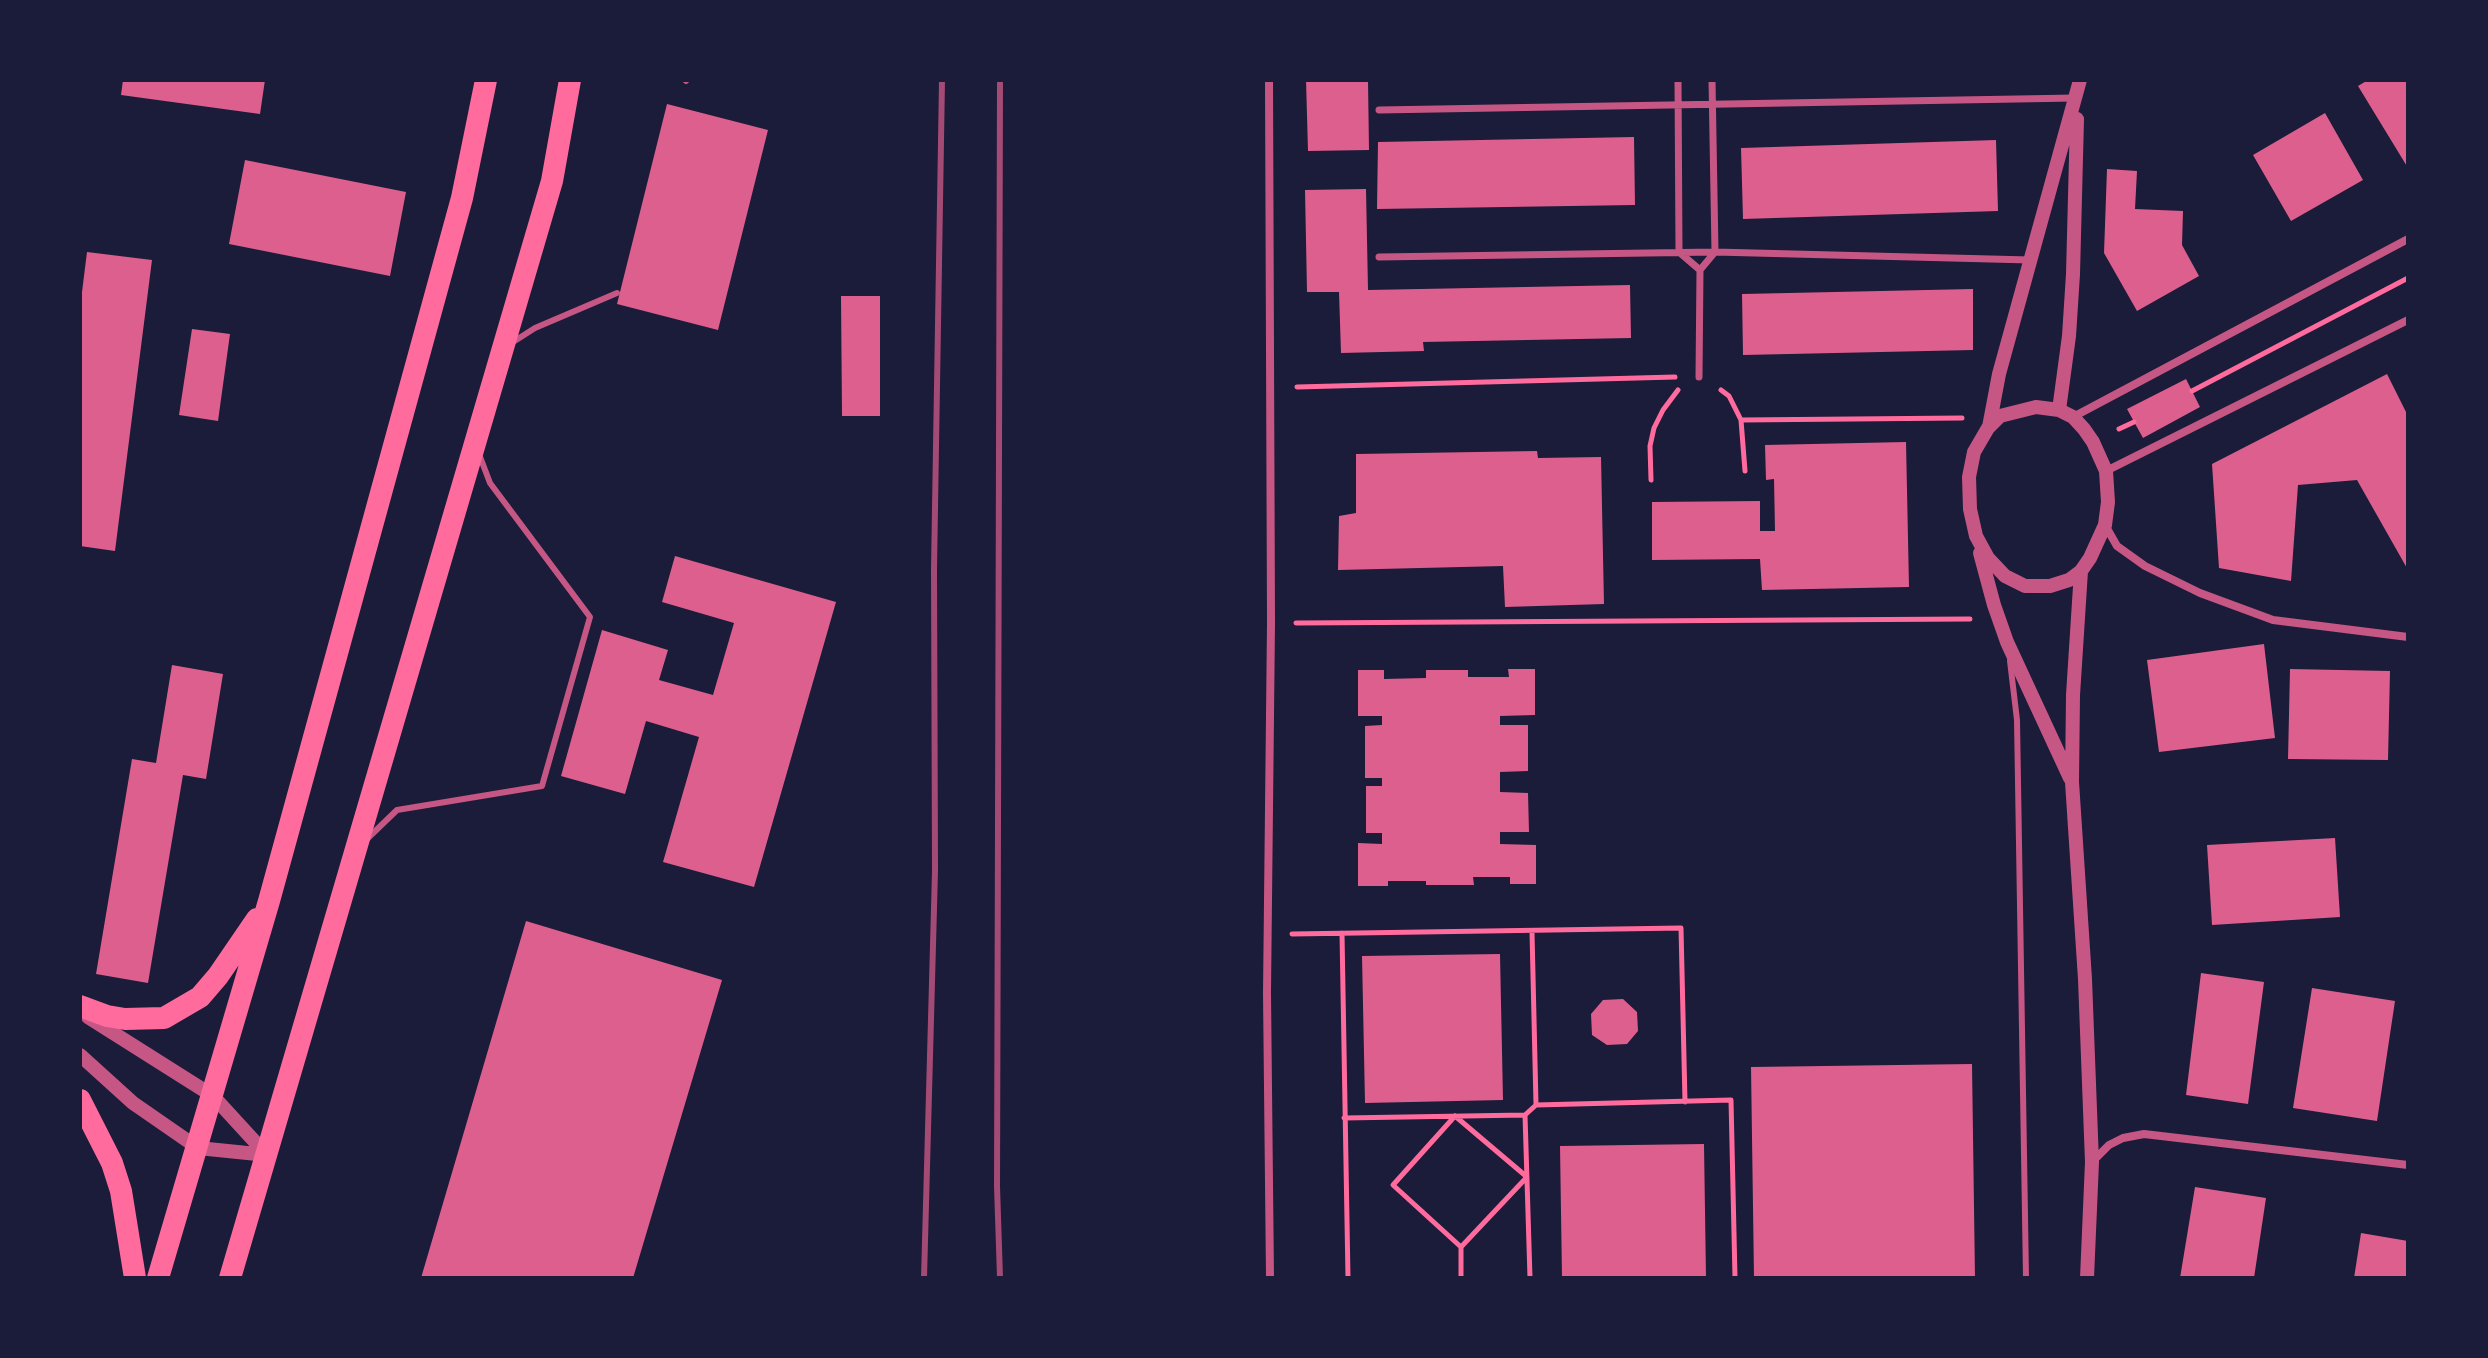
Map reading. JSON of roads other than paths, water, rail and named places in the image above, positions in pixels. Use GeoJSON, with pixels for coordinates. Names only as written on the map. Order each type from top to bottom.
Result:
{"type":"FeatureCollection","features":[{"type":"Feature","properties":{"kind":"highway"},"geometry":{"type":"LineString","coordinates":[[158,1278],[269,901],[462,198],[486,80]]}},
{"type":"Feature","properties":{"kind":"highway"},"geometry":{"type":"LineString","coordinates":[[230,1278],[552,181],[570,80]]}},
{"type":"Feature","properties":{"kind":"highway"},"geometry":{"type":"LineString","coordinates":[[80,1009],[143,1021],[164,1018],[179,1010],[200,997],[218,976],[269,901]]}},
{"type":"Feature","properties":{"kind":"highway"},"geometry":{"type":"LineString","coordinates":[[80,1100],[112,1163],[121,1191],[135,1278]]}},
{"type":"Feature","properties":{"kind":"street"},"geometry":{"type":"LineString","coordinates":[[1269,80],[1271,623],[1267,935],[1270,1278]]}},
{"type":"Feature","properties":{"kind":"street"},"geometry":{"type":"LineString","coordinates":[[1678,80],[1679,252],[1700,270]]}},
{"type":"Feature","properties":{"kind":"street"},"geometry":{"type":"LineString","coordinates":[[1699,377],[1700,270],[1715,252],[1712,80]]}},
{"type":"Feature","properties":{"kind":"street"},"geometry":{"type":"LineString","coordinates":[[2066,414],[2080,80]]}},
{"type":"Feature","properties":{"kind":"street"},"geometry":{"type":"LineString","coordinates":[[1379,110],[2078,98]]}},
{"type":"Feature","properties":{"kind":"street"},"geometry":{"type":"LineString","coordinates":[[2072,782],[1998,618],[1970,509],[1969,477],[1974,452],[1990,423],[1999,374],[2078,98]]}},
{"type":"Feature","properties":{"kind":"street"},"geometry":{"type":"LineString","coordinates":[[2066,414],[2408,239]]}},
{"type":"Feature","properties":{"kind":"street"},"geometry":{"type":"LineString","coordinates":[[1379,257],[1715,252],[2030,260]]}},
{"type":"Feature","properties":{"kind":"street"},"geometry":{"type":"LineString","coordinates":[[2106,471],[2408,320]]}},
{"type":"Feature","properties":{"kind":"street"},"geometry":{"type":"LineString","coordinates":[[1976,536],[1988,558],[2005,576],[2025,586],[2050,586],[2069,580],[2081,571],[2100,541],[2108,502],[2106,471],[2093,442],[2066,414],[2036,407],[2017,410],[1990,423]]}},
{"type":"Feature","properties":{"kind":"street"},"geometry":{"type":"LineString","coordinates":[[2105,525],[2117,546],[2145,566],[2200,593],[2273,620],[2408,637]]}},
{"type":"Feature","properties":{"kind":"street"},"geometry":{"type":"LineString","coordinates":[[2081,571],[2073,695],[2072,782],[2085,979],[2092,1162],[2087,1278]]}},
{"type":"Feature","properties":{"kind":"street"},"geometry":{"type":"LineString","coordinates":[[80,1009],[213,1096],[267,1155]]}},
{"type":"Feature","properties":{"kind":"street"},"geometry":{"type":"LineString","coordinates":[[80,1055],[133,1103],[198,1148],[267,1155]]}},
{"type":"Feature","properties":{"kind":"street"},"geometry":{"type":"LineString","coordinates":[[2092,1162],[2109,1145],[2123,1138],[2144,1134],[2408,1165]]}},
{"type":"Feature","properties":{"kind":"lane"},"geometry":{"type":"LineString","coordinates":[[503,349],[535,328],[617,293]]}},
{"type":"Feature","properties":{"kind":"lane"},"geometry":{"type":"LineString","coordinates":[[356,849],[397,810],[542,786],[590,617],[490,483],[475,444]]}},
{"type":"Feature","properties":{"kind":"lane"},"geometry":{"type":"LineString","coordinates":[[2007,642],[2017,712],[2026,1278]]}},
{"type":"Feature","properties":{"kind":"railway"},"geometry":{"type":"LineString","coordinates":[[924,1278],[935,871],[934,569],[942,80]]}},
{"type":"Feature","properties":{"kind":"railway"},"geometry":{"type":"LineString","coordinates":[[1000,80],[997,1186],[1000,1278]]}}]}
